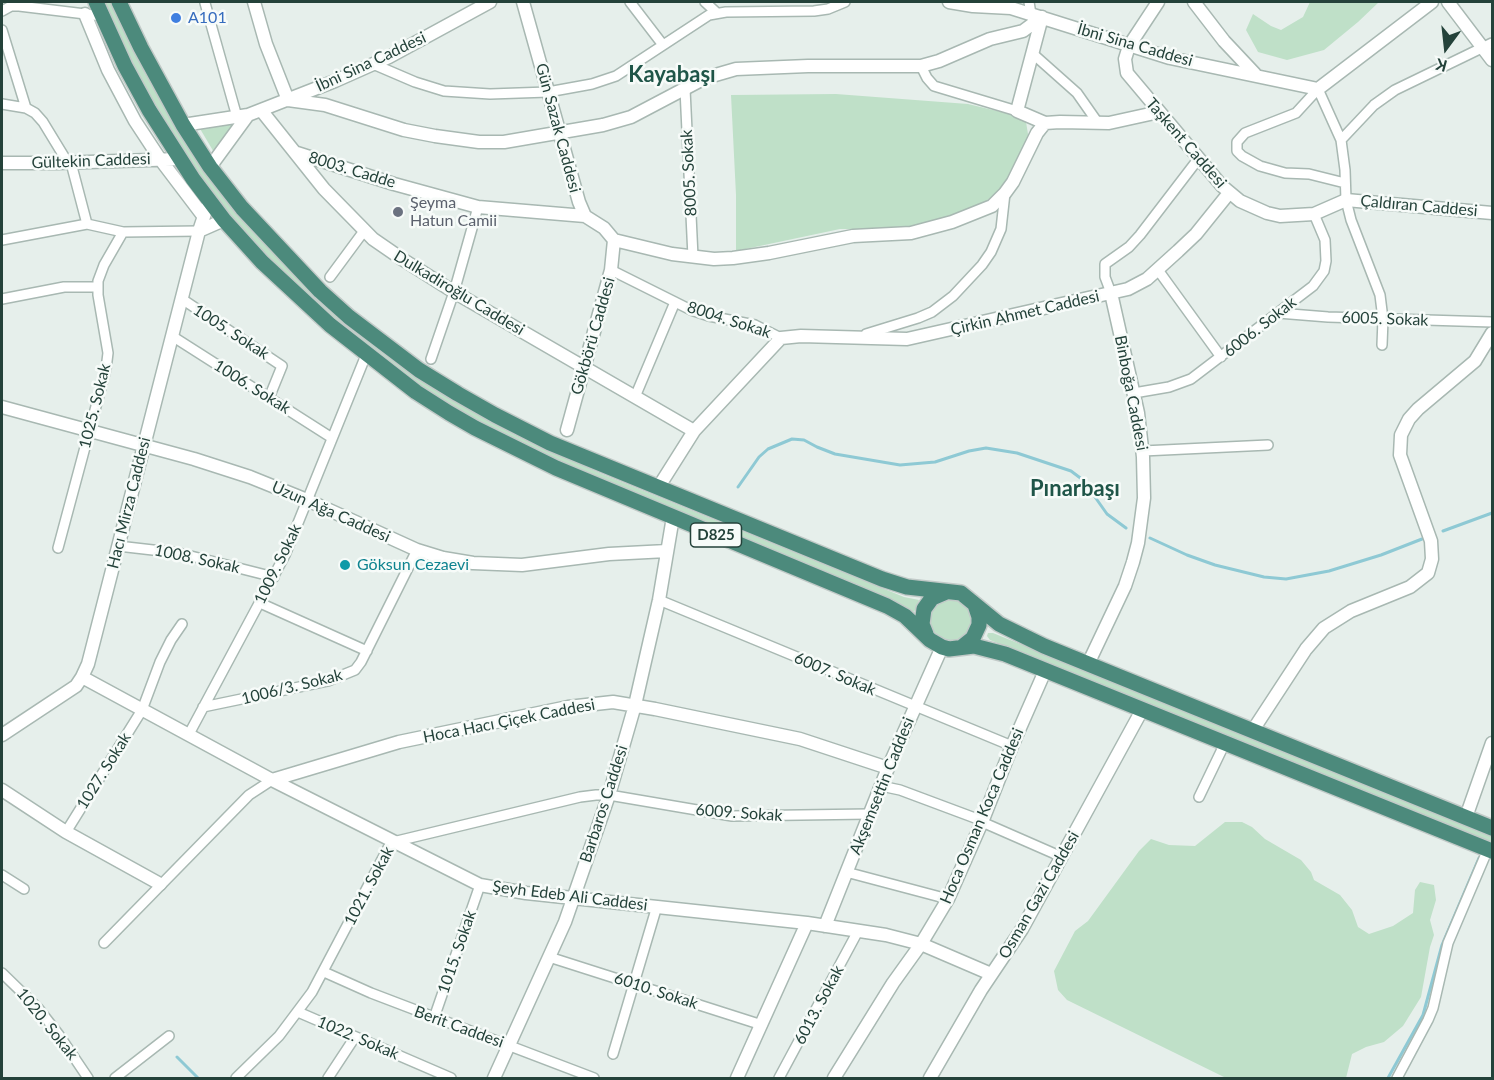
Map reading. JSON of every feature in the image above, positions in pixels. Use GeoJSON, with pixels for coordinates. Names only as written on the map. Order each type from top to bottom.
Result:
{"type":"FeatureCollection","features":[{"type":"Feature","properties":{"kind":"highway","name":"D825"},"geometry":{"type":"LineString","coordinates":[[96,2],[137,88],[180,159],[209,201],[262,262],[310,308],[366,355],[417,392],[475,428],[556,468],[887,606],[905,616],[942,647]]}},
{"type":"Feature","properties":{"kind":"highway","name":"D825"},"geometry":{"type":"LineString","coordinates":[[119,2],[183,125],[210,167],[270,239],[320,291],[349,317],[458,394],[523,430],[658,488],[895,584],[961,593],[999,624],[1019,635],[1492,828]]}},
{"type":"Feature","properties":{"kind":"highway"},"geometry":{"type":"LineString","coordinates":[[926,634],[922,618],[926,605],[936,596],[949,591]]}},
{"type":"Feature","properties":{"kind":"highway"},"geometry":{"type":"LineString","coordinates":[[963,646],[973,638],[979,626],[975,605]]}},
{"type":"Feature","properties":{"kind":"highway"},"geometry":{"type":"LineString","coordinates":[[942,647],[949,649],[963,646],[992,650],[1490,850]]}},
{"type":"Feature","properties":{"kind":"street"},"geometry":{"type":"LineString","coordinates":[[254,2],[268,51],[288,100],[324,105],[404,129],[461,140],[504,142],[631,117],[714,75],[736,69],[808,66],[921,66],[939,61],[990,39],[1023,31],[1034,11]]}},
{"type":"Feature","properties":{"kind":"street","name":"İbni Sina Caddesi"},"geometry":{"type":"LineString","coordinates":[[183,125],[242,116],[288,100],[373,64],[490,2]]}},
{"type":"Feature","properties":{"kind":"street","name":"Gün Sazak Caddesi"},"geometry":{"type":"LineString","coordinates":[[523,2],[558,133],[585,216]]}},
{"type":"Feature","properties":{"kind":"street"},"geometry":{"type":"LineString","coordinates":[[630,2],[663,45]]}},
{"type":"Feature","properties":{"kind":"street"},"geometry":{"type":"LineString","coordinates":[[705,2],[717,13]]}},
{"type":"Feature","properties":{"kind":"street"},"geometry":{"type":"LineString","coordinates":[[373,64],[415,82],[444,91],[490,94],[548,92],[606,80],[627,70],[699,21],[717,13],[814,11],[828,9],[845,2]]}},
{"type":"Feature","properties":{"kind":"street","name":"İbni Sina Caddesi"},"geometry":{"type":"LineString","coordinates":[[951,2],[1034,11],[1129,46],[1170,58],[1318,89]]}},
{"type":"Feature","properties":{"kind":"street"},"geometry":{"type":"LineString","coordinates":[[1129,46],[1158,2]]}},
{"type":"Feature","properties":{"kind":"street"},"geometry":{"type":"LineString","coordinates":[[1194,2],[1224,41],[1256,75]]}},
{"type":"Feature","properties":{"kind":"street"},"geometry":{"type":"LineString","coordinates":[[1345,183],[1309,174],[1273,171],[1242,156],[1236,146],[1239,138],[1245,133],[1296,113],[1318,89],[1432,2]]}},
{"type":"Feature","properties":{"kind":"street"},"geometry":{"type":"LineString","coordinates":[[1448,2],[1488,45],[1492,60]]}},
{"type":"Feature","properties":{"kind":"street"},"geometry":{"type":"LineString","coordinates":[[205,3],[242,116],[210,167]]}},
{"type":"Feature","properties":{"kind":"street"},"geometry":{"type":"LineString","coordinates":[[2,10],[11,6],[19,6],[102,16]]}},
{"type":"Feature","properties":{"kind":"street"},"geometry":{"type":"LineString","coordinates":[[1017,111],[1032,53],[1034,11]]}},
{"type":"Feature","properties":{"kind":"street"},"geometry":{"type":"LineString","coordinates":[[85,14],[104,62],[124,101],[160,159],[204,217]]}},
{"type":"Feature","properties":{"kind":"street"},"geometry":{"type":"LineString","coordinates":[[2,30],[26,108]]}},
{"type":"Feature","properties":{"kind":"street"},"geometry":{"type":"LineString","coordinates":[[1341,140],[1374,105],[1395,90],[1488,45]]}},
{"type":"Feature","properties":{"kind":"street","name":"Taşkent Caddesi"},"geometry":{"type":"LineString","coordinates":[[1129,46],[1125,59],[1127,73],[1229,193],[1246,204],[1267,213],[1295,216],[1314,214],[1346,200]]}},
{"type":"Feature","properties":{"kind":"street"},"geometry":{"type":"LineString","coordinates":[[1032,53],[1077,93],[1098,123]]}},
{"type":"Feature","properties":{"kind":"street"},"geometry":{"type":"LineString","coordinates":[[921,66],[934,86],[1017,111],[1045,123],[1120,122],[1159,112]]}},
{"type":"Feature","properties":{"kind":"street","name":"8005. Sokak"},"geometry":{"type":"LineString","coordinates":[[685,89],[693,257]]}},
{"type":"Feature","properties":{"kind":"street"},"geometry":{"type":"LineString","coordinates":[[1318,89],[1341,140],[1346,200],[1351,220],[1376,282],[1383,319],[1383,345]]}},
{"type":"Feature","properties":{"kind":"street"},"geometry":{"type":"LineString","coordinates":[[2,104],[26,108],[44,122],[70,163],[87,224]]}},
{"type":"Feature","properties":{"kind":"street","name":"Dulkadiroğlu Caddesi"},"geometry":{"type":"LineString","coordinates":[[261,110],[324,189],[363,231],[402,260],[694,431]]}},
{"type":"Feature","properties":{"kind":"street"},"geometry":{"type":"LineString","coordinates":[[585,216],[604,228],[614,240],[672,254],[714,259],[749,257],[837,238],[911,233],[985,210],[1005,193],[1025,160],[1037,133],[1045,123]]}},
{"type":"Feature","properties":{"kind":"street","name":"8003. Cadde"},"geometry":{"type":"LineString","coordinates":[[296,153],[394,184],[478,207],[585,216]]}},
{"type":"Feature","properties":{"kind":"street"},"geometry":{"type":"LineString","coordinates":[[1111,293],[1105,277],[1105,264],[1129,247],[1140,235],[1199,158]]}},
{"type":"Feature","properties":{"kind":"street","name":"Gültekin Caddesi"},"geometry":{"type":"LineString","coordinates":[[2,163],[180,159]]}},
{"type":"Feature","properties":{"kind":"street"},"geometry":{"type":"LineString","coordinates":[[849,338],[879,332],[918,318],[932,312],[953,296],[982,265],[997,239],[1001,229],[1005,193]]}},
{"type":"Feature","properties":{"kind":"street","name":"Çirkin Ahmet Caddesi"},"geometry":{"type":"LineString","coordinates":[[781,338],[801,336],[894,340],[919,338],[1137,285],[1158,270],[1196,234],[1229,193]]}},
{"type":"Feature","properties":{"kind":"street","name":"Çaldıran Caddesi"},"geometry":{"type":"LineString","coordinates":[[1346,200],[1492,213]]}},
{"type":"Feature","properties":{"kind":"street","name":"Hacı Mirza Caddesi"},"geometry":{"type":"LineString","coordinates":[[82,677],[199,231],[209,201]]}},
{"type":"Feature","properties":{"kind":"street"},"geometry":{"type":"LineString","coordinates":[[431,358],[454,291],[478,207]]}},
{"type":"Feature","properties":{"kind":"street","name":"6006. Sokak"},"geometry":{"type":"LineString","coordinates":[[1134,393],[1181,383],[1200,373],[1313,286],[1324,270],[1326,261],[1325,240],[1314,214]]}},
{"type":"Feature","properties":{"kind":"street"},"geometry":{"type":"LineString","coordinates":[[2,240],[87,224],[123,232],[199,231],[224,220]]}},
{"type":"Feature","properties":{"kind":"street"},"geometry":{"type":"LineString","coordinates":[[330,277],[363,231]]}},
{"type":"Feature","properties":{"kind":"street","name":"1025. Sokak"},"geometry":{"type":"LineString","coordinates":[[58,548],[103,386],[108,353],[98,287],[104,265],[123,232]]}},
{"type":"Feature","properties":{"kind":"street","name":"Gökbörü Caddesi"},"geometry":{"type":"LineString","coordinates":[[567,430],[611,270],[614,240]]}},
{"type":"Feature","properties":{"kind":"street","name":"8004. Sokak"},"geometry":{"type":"LineString","coordinates":[[611,270],[700,313],[755,326],[781,338]]}},
{"type":"Feature","properties":{"kind":"street"},"geometry":{"type":"LineString","coordinates":[[1158,270],[1221,357]]}},
{"type":"Feature","properties":{"kind":"street"},"geometry":{"type":"LineString","coordinates":[[2,299],[64,287],[98,287]]}},
{"type":"Feature","properties":{"kind":"street","name":"Binboğa Caddesi"},"geometry":{"type":"LineString","coordinates":[[1088,664],[1125,586],[1138,543],[1144,498],[1143,450],[1134,393],[1111,293]]}},
{"type":"Feature","properties":{"kind":"street","name":"1005. Sokak"},"geometry":{"type":"LineString","coordinates":[[182,299],[282,366],[269,398]]}},
{"type":"Feature","properties":{"kind":"street"},"geometry":{"type":"LineString","coordinates":[[635,397],[675,302]]}},
{"type":"Feature","properties":{"kind":"street","name":"6005. Sokak"},"geometry":{"type":"LineString","coordinates":[[1278,313],[1492,322]]}},
{"type":"Feature","properties":{"kind":"street"},"geometry":{"type":"LineString","coordinates":[[1253,730],[1306,649],[1324,628],[1351,611],[1410,587],[1428,573],[1432,559],[1431,541],[1400,455],[1401,435],[1409,419],[1418,409],[1475,361],[1492,333]]}},
{"type":"Feature","properties":{"kind":"street","name":"1006. Sokak"},"geometry":{"type":"LineString","coordinates":[[172,336],[332,438]]}},
{"type":"Feature","properties":{"kind":"street"},"geometry":{"type":"LineString","coordinates":[[658,488],[694,431],[781,338]]}},
{"type":"Feature","properties":{"kind":"street","name":"1009. Sokak"},"geometry":{"type":"LineString","coordinates":[[189,734],[274,577],[366,355]]}},
{"type":"Feature","properties":{"kind":"street","name":"Uzun Ağa Caddesi"},"geometry":{"type":"LineString","coordinates":[[2,407],[194,459],[250,477],[417,550],[443,558],[472,563],[522,565],[609,554],[667,551]]}},
{"type":"Feature","properties":{"kind":"street"},"geometry":{"type":"LineString","coordinates":[[1143,450],[1268,445]]}},
{"type":"Feature","properties":{"kind":"street","name":"Barbaros Caddesi"},"geometry":{"type":"LineString","coordinates":[[494,1078],[574,897],[609,795],[635,705],[659,600],[673,517]]}},
{"type":"Feature","properties":{"kind":"street","name":"1008. Sokak"},"geometry":{"type":"LineString","coordinates":[[118,546],[179,553],[274,577]]}},
{"type":"Feature","properties":{"kind":"street","name":"1006/3. Sokak"},"geometry":{"type":"LineString","coordinates":[[203,707],[328,681],[355,670],[367,651],[417,550]]}},
{"type":"Feature","properties":{"kind":"street","name":"6007. Sokak"},"geometry":{"type":"LineString","coordinates":[[659,600],[1012,746]]}},
{"type":"Feature","properties":{"kind":"street"},"geometry":{"type":"LineString","coordinates":[[260,603],[367,651]]}},
{"type":"Feature","properties":{"kind":"street","name":"1027. Sokak"},"geometry":{"type":"LineString","coordinates":[[66,832],[142,710],[160,662],[171,639],[182,624]]}},
{"type":"Feature","properties":{"kind":"street","name":"Akşemsettin Caddesi"},"geometry":{"type":"LineString","coordinates":[[825,926],[888,768],[942,647]]}},
{"type":"Feature","properties":{"kind":"street","name":"Hoca Osman Koca Caddesi"},"geometry":{"type":"LineString","coordinates":[[834,1078],[948,899],[1045,671]]}},
{"type":"Feature","properties":{"kind":"street"},"geometry":{"type":"LineString","coordinates":[[2,735],[76,686],[82,677]]}},
{"type":"Feature","properties":{"kind":"street","name":"Şeyh Edeb Ali Caddesi"},"geometry":{"type":"LineString","coordinates":[[82,677],[272,780],[480,885],[504,890],[807,923],[858,931],[921,944],[991,974]]}},
{"type":"Feature","properties":{"kind":"street","name":"Hoca Hacı Çiçek Caddesi"},"geometry":{"type":"LineString","coordinates":[[272,780],[399,742],[495,721],[593,703],[613,702],[800,739],[888,768]]}},
{"type":"Feature","properties":{"kind":"street","name":"Osman Gazi Caddesi"},"geometry":{"type":"LineString","coordinates":[[930,1078],[991,974],[1022,929],[1142,710]]}},
{"type":"Feature","properties":{"kind":"street"},"geometry":{"type":"LineString","coordinates":[[1199,797],[1225,743]]}},
{"type":"Feature","properties":{"kind":"street"},"geometry":{"type":"LineString","coordinates":[[1466,817],[1492,743]]}},
{"type":"Feature","properties":{"kind":"street"},"geometry":{"type":"LineString","coordinates":[[104,943],[249,795],[272,780]]}},
{"type":"Feature","properties":{"kind":"street"},"geometry":{"type":"LineString","coordinates":[[881,786],[900,790],[982,822],[1062,857]]}},
{"type":"Feature","properties":{"kind":"street"},"geometry":{"type":"LineString","coordinates":[[2,790],[66,832],[160,885]]}},
{"type":"Feature","properties":{"kind":"street","name":"6009. Sokak"},"geometry":{"type":"LineString","coordinates":[[609,795],[732,816],[869,814]]}},
{"type":"Feature","properties":{"kind":"street","name":"1021. Sokak"},"geometry":{"type":"LineString","coordinates":[[236,1078],[257,1059],[298,1012],[324,972],[382,858],[393,842],[580,797],[609,795]]}},
{"type":"Feature","properties":{"kind":"street"},"geometry":{"type":"LineString","coordinates":[[1397,1078],[1433,1008],[1448,943],[1490,850]]}},
{"type":"Feature","properties":{"kind":"street"},"geometry":{"type":"LineString","coordinates":[[846,872],[948,899]]}},
{"type":"Feature","properties":{"kind":"street"},"geometry":{"type":"LineString","coordinates":[[2,875],[24,889]]}},
{"type":"Feature","properties":{"kind":"street","name":"1015. Sokak"},"geometry":{"type":"LineString","coordinates":[[434,1018],[480,885]]}},
{"type":"Feature","properties":{"kind":"street"},"geometry":{"type":"LineString","coordinates":[[613,1054],[657,906]]}},
{"type":"Feature","properties":{"kind":"street"},"geometry":{"type":"LineString","coordinates":[[737,1078],[807,923]]}},
{"type":"Feature","properties":{"kind":"street","name":"6013. Sokak"},"geometry":{"type":"LineString","coordinates":[[779,1078],[858,931]]}},
{"type":"Feature","properties":{"kind":"street","name":"6010. Sokak"},"geometry":{"type":"LineString","coordinates":[[549,957],[762,1025]]}},
{"type":"Feature","properties":{"kind":"street","name":"Berit Caddesi"},"geometry":{"type":"LineString","coordinates":[[324,972],[434,1018],[594,1078]]}},
{"type":"Feature","properties":{"kind":"street","name":"1020. Sokak"},"geometry":{"type":"LineString","coordinates":[[2,973],[38,1008],[88,1078]]}},
{"type":"Feature","properties":{"kind":"street","name":"1022. Sokak"},"geometry":{"type":"LineString","coordinates":[[298,1012],[452,1078]]}},
{"type":"Feature","properties":{"kind":"street"},"geometry":{"type":"LineString","coordinates":[[115,1078],[169,1036]]}},
{"type":"Feature","properties":{"kind":"street"},"geometry":{"type":"LineString","coordinates":[[328,1078],[355,1037]]}},
{"type":"Feature","properties":{"kind":"street"},"geometry":{"type":"LineString","coordinates":[[423,1078],[428,1068]]}},
{"type":"Feature","properties":{"kind":"green space"},"geometry":{"type":"Polygon","coordinates":[[[104,2],[111,2],[146,75],[175,126],[244,221],[316,297],[447,396],[519,437],[602,474],[904,597],[919,600],[914,612],[533,450],[441,400],[357,340],[261,252],[230,217],[183,152],[155,106],[130,60],[104,2]]]}},
{"type":"Feature","properties":{"kind":"green space"},"geometry":{"type":"Polygon","coordinates":[[[1310,2],[1379,2],[1324,50],[1287,60],[1258,52],[1246,30],[1253,14],[1281,30],[1303,17],[1310,2]]]}},
{"type":"Feature","properties":{"kind":"green space"},"geometry":{"type":"Polygon","coordinates":[[[836,94],[968,104],[1018,116],[1026,122],[1027,145],[1003,189],[983,203],[952,215],[901,229],[840,229],[736,251],[731,95],[836,94]]]}},
{"type":"Feature","properties":{"kind":"green space"},"geometry":{"type":"Polygon","coordinates":[[[234,122],[235,125],[215,154],[199,127],[234,122]]]}},
{"type":"Feature","properties":{"kind":"green space"},"geometry":{"type":"Polygon","coordinates":[[[951,599],[966,605],[972,620],[966,635],[951,641],[936,635],[930,620],[936,605],[951,599]]]}},
{"type":"Feature","properties":{"kind":"green space"},"geometry":{"type":"Polygon","coordinates":[[[988,633],[993,633],[1492,835],[1492,844],[990,640],[988,633]]]}},
{"type":"Feature","properties":{"kind":"green space"},"geometry":{"type":"Polygon","coordinates":[[[1225,822],[1242,822],[1252,827],[1265,839],[1301,860],[1311,872],[1314,880],[1340,895],[1352,910],[1358,927],[1369,934],[1393,926],[1413,913],[1415,890],[1420,882],[1434,885],[1436,900],[1430,920],[1434,935],[1421,997],[1403,1026],[1384,1042],[1352,1054],[1346,1078],[1226,1078],[1067,1000],[1058,990],[1054,971],[1075,931],[1088,921],[1139,851],[1151,839],[1169,845],[1195,846],[1225,822]]]}},
{"type":"Feature","properties":{"kind":"waterway"},"geometry":{"type":"LineString","coordinates":[[738,487],[759,457],[768,449],[792,439],[804,440],[835,454],[900,465],[935,462],[986,448],[1017,453],[1071,471],[1083,480],[1107,514],[1126,528]]}},
{"type":"Feature","properties":{"kind":"waterway"},"geometry":{"type":"LineString","coordinates":[[1443,531],[1492,513]]}},
{"type":"Feature","properties":{"kind":"waterway"},"geometry":{"type":"LineString","coordinates":[[1150,538],[1215,565],[1264,577],[1286,579],[1329,571],[1422,539]]}},
{"type":"Feature","properties":{"kind":"waterway"},"geometry":{"type":"LineString","coordinates":[[1388,1078],[1423,1015],[1442,945],[1479,858]]}},
{"type":"Feature","properties":{"kind":"waterway"},"geometry":{"type":"LineString","coordinates":[[177,1057],[198,1078]]}},
{"type":"Feature","properties":{"kind":"place","name":"A101"},"geometry":{"type":"Point","coordinates":[176,18]}},
{"type":"Feature","properties":{"kind":"place","name":"Şeyma Hatun Camii"},"geometry":{"type":"Point","coordinates":[398,212]}},
{"type":"Feature","properties":{"kind":"place","name":"Göksun Cezaevi"},"geometry":{"type":"Point","coordinates":[345,565]}},
{"type":"Feature","properties":{"kind":"district","name":"Kayabaşı"},"geometry":{"type":"Point","coordinates":[672,75]}},
{"type":"Feature","properties":{"kind":"district","name":"Pınarbaşı"},"geometry":{"type":"Point","coordinates":[1075,489]}}]}
